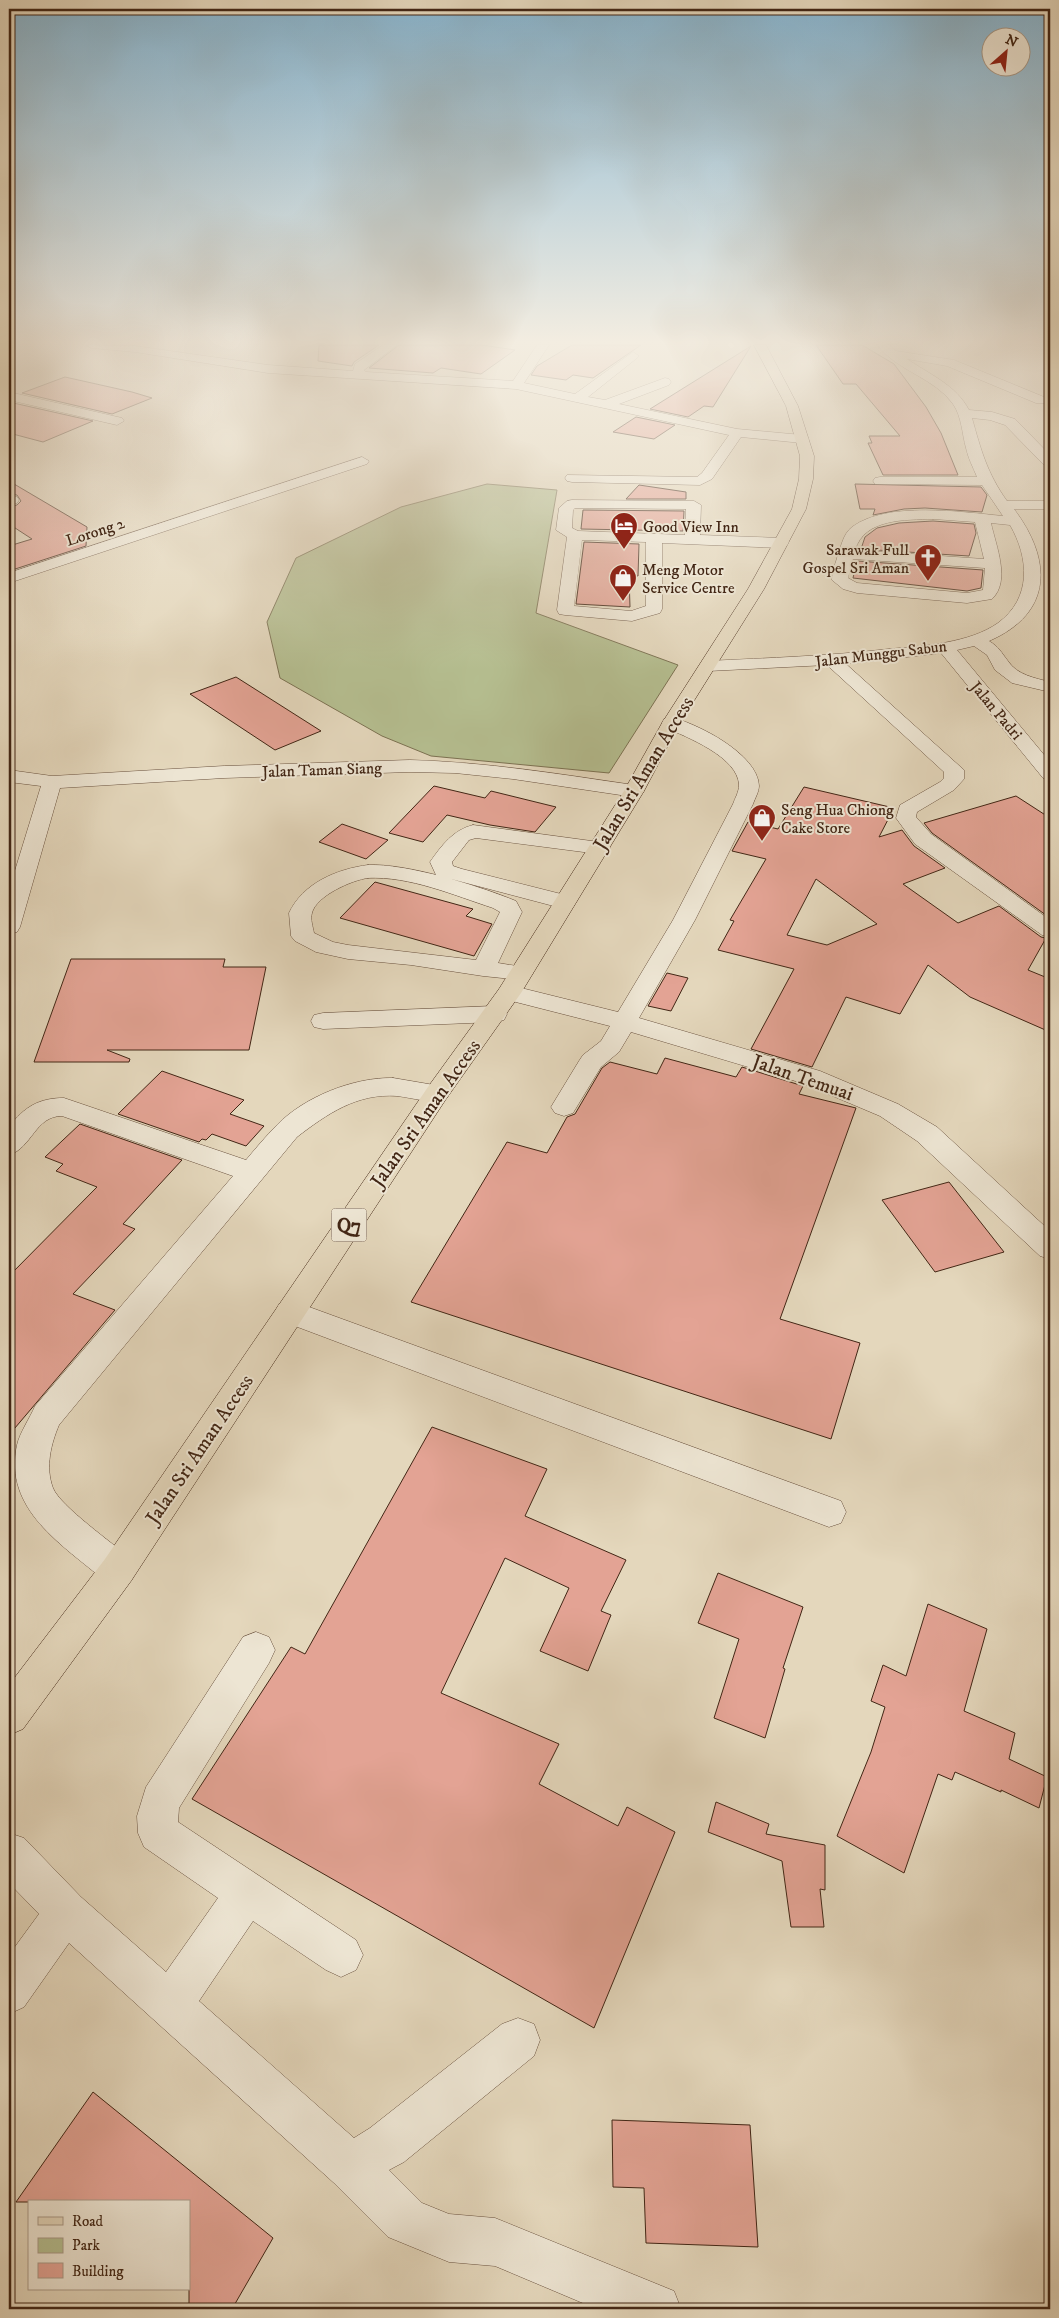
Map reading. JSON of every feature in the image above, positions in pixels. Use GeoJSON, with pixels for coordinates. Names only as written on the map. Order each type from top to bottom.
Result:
{"type":"FeatureCollection","features":[{"type":"Feature","properties":{"kind":"main road","name":"Q7"},"geometry":{"type":"LineString","coordinates":[[781,543],[799,509],[806,479],[806,453]]}},
{"type":"Feature","properties":{"kind":"main road","name":"Jalan Sri Aman Access"},"geometry":{"type":"LineString","coordinates":[[9,1716],[118,1570],[437,1093],[508,993],[634,791],[671,724],[756,589],[781,543]]}},
{"type":"Feature","properties":{"kind":"street"},"geometry":{"type":"LineString","coordinates":[[572,478],[700,481],[707,476],[723,453]]}},
{"type":"Feature","properties":{"kind":"street","name":"Jalan Munggu Sabun"},"geometry":{"type":"LineString","coordinates":[[708,666],[831,660],[945,647],[993,633],[1006,626],[1021,610],[1030,595],[1033,573],[1032,555],[1014,520],[986,481],[974,453]]}},
{"type":"Feature","properties":{"kind":"street"},"geometry":{"type":"LineString","coordinates":[[1040,453],[1050,463]]}},
{"type":"Feature","properties":{"kind":"street","name":"Lorong 2"},"geometry":{"type":"LineString","coordinates":[[9,578],[362,461]]}},
{"type":"Feature","properties":{"kind":"street"},"geometry":{"type":"LineString","coordinates":[[880,481],[986,481]]}},
{"type":"Feature","properties":{"kind":"street"},"geometry":{"type":"LineString","coordinates":[[692,538],[694,505],[572,504],[566,508],[564,530],[576,535],[692,538],[781,543]]}},
{"type":"Feature","properties":{"kind":"street"},"geometry":{"type":"LineString","coordinates":[[1004,505],[1050,505]]}},
{"type":"Feature","properties":{"kind":"street"},"geometry":{"type":"LineString","coordinates":[[982,518],[991,557],[992,591],[986,596],[967,598],[849,586],[842,583],[839,577],[852,536],[858,530],[898,516],[917,514],[982,518],[1014,520]]}},
{"type":"Feature","properties":{"kind":"street"},"geometry":{"type":"LineString","coordinates":[[576,535],[565,610],[632,616],[654,609],[654,538]]}},
{"type":"Feature","properties":{"kind":"street"},"geometry":{"type":"LineString","coordinates":[[847,554],[926,560],[991,557]]}},
{"type":"Feature","properties":{"kind":"street"},"geometry":{"type":"LineString","coordinates":[[975,639],[994,652],[1001,666],[1011,675],[1035,685],[1050,687]]}},
{"type":"Feature","properties":{"kind":"street","name":"Jalan Padri"},"geometry":{"type":"LineString","coordinates":[[945,647],[1050,774]]}},
{"type":"Feature","properties":{"kind":"street"},"geometry":{"type":"LineString","coordinates":[[831,660],[954,770],[954,779],[947,786],[908,809],[906,818],[923,840],[1050,930]]}},
{"type":"Feature","properties":{"kind":"street"},"geometry":{"type":"LineString","coordinates":[[564,1106],[592,1061],[610,1046],[623,1020],[684,920],[743,804],[749,786],[746,773],[716,745],[671,724]]}},
{"type":"Feature","properties":{"kind":"street","name":"Jalan Taman Siang"},"geometry":{"type":"LineString","coordinates":[[9,776],[52,782],[233,772],[410,766],[455,767],[504,772],[634,791]]}},
{"type":"Feature","properties":{"kind":"street"},"geometry":{"type":"LineString","coordinates":[[11,913],[52,782]]}},
{"type":"Feature","properties":{"kind":"street"},"geometry":{"type":"LineString","coordinates":[[565,902],[454,874],[444,870],[441,862],[462,836],[473,831],[599,848]]}},
{"type":"Feature","properties":{"kind":"street"},"geometry":{"type":"LineString","coordinates":[[483,969],[511,912],[508,906],[502,903],[410,877],[375,871],[358,873],[337,880],[319,890],[299,916],[303,936],[315,945],[345,952],[395,956],[483,969],[508,993]]}},
{"type":"Feature","properties":{"kind":"street"},"geometry":{"type":"LineString","coordinates":[[324,1021],[508,993]]}},
{"type":"Feature","properties":{"kind":"street","name":"Jalan Temuai"},"geometry":{"type":"LineString","coordinates":[[508,993],[623,1020],[811,1077],[889,1110],[927,1134],[1050,1248]]}},
{"type":"Feature","properties":{"kind":"street"},"geometry":{"type":"LineString","coordinates":[[118,1570],[51,1513],[37,1494],[33,1468],[34,1444],[46,1416],[287,1130],[328,1100],[351,1092],[388,1087],[437,1093]]}},
{"type":"Feature","properties":{"kind":"street"},"geometry":{"type":"LineString","coordinates":[[9,1145],[39,1110],[53,1106],[64,1107],[251,1172]]}},
{"type":"Feature","properties":{"kind":"street"},"geometry":{"type":"LineString","coordinates":[[290,1312],[829,1512]]}},
{"type":"Feature","properties":{"kind":"street"},"geometry":{"type":"LineString","coordinates":[[256,1650],[160,1801],[157,1816],[158,1834],[340,1955]]}},
{"type":"Feature","properties":{"kind":"street"},"geometry":{"type":"LineString","coordinates":[[9,1853],[66,1912],[351,2166],[406,2220],[449,2238],[495,2242],[656,2309]]}},
{"type":"Feature","properties":{"kind":"street"},"geometry":{"type":"LineString","coordinates":[[170,2005],[246,1894]]}},
{"type":"Feature","properties":{"kind":"street"},"geometry":{"type":"LineString","coordinates":[[9,1992],[66,1912]]}},
{"type":"Feature","properties":{"kind":"street"},"geometry":{"type":"LineString","coordinates":[[351,2166],[387,2145],[518,2040]]}},
{"type":"Feature","properties":{"kind":"green space"},"geometry":{"type":"Polygon","coordinates":[[[487,484],[557,490],[536,613],[678,665],[609,773],[431,756],[382,736],[280,678],[267,622],[296,558],[401,507],[487,484]]]}},
{"type":"Feature","properties":{"kind":"building"},"geometry":{"type":"Polygon","coordinates":[[[873,453],[949,453],[958,475],[883,475],[873,453]]]}},
{"type":"Feature","properties":{"kind":"building"},"geometry":{"type":"Polygon","coordinates":[[[9,481],[87,527],[86,546],[9,571],[9,546],[32,539],[9,524],[9,507],[17,505],[21,501],[17,495],[9,494],[9,481]]]}},
{"type":"Feature","properties":{"kind":"building"},"geometry":{"type":"Polygon","coordinates":[[[855,484],[981,487],[987,495],[982,512],[925,508],[904,509],[873,515],[875,509],[860,509],[855,484]]]}},
{"type":"Feature","properties":{"kind":"building"},"geometry":{"type":"Polygon","coordinates":[[[639,485],[686,492],[686,499],[626,499],[639,485]]]}},
{"type":"Feature","properties":{"kind":"building"},"geometry":{"type":"Polygon","coordinates":[[[583,510],[684,511],[683,531],[581,529],[583,510]]]}},
{"type":"Feature","properties":{"kind":"building"},"geometry":{"type":"Polygon","coordinates":[[[933,521],[974,524],[976,533],[969,556],[861,549],[865,537],[877,528],[899,523],[933,521]]]}},
{"type":"Feature","properties":{"kind":"building"},"geometry":{"type":"Polygon","coordinates":[[[584,542],[639,544],[638,576],[629,576],[630,607],[576,604],[584,542]]]}},
{"type":"Feature","properties":{"kind":"building"},"geometry":{"type":"Polygon","coordinates":[[[857,561],[983,570],[981,588],[967,591],[853,578],[857,561]]]}},
{"type":"Feature","properties":{"kind":"building"},"geometry":{"type":"Polygon","coordinates":[[[236,677],[321,731],[275,750],[190,694],[236,677]]]}},
{"type":"Feature","properties":{"kind":"building"},"geometry":{"type":"Polygon","coordinates":[[[434,786],[485,798],[491,791],[556,807],[535,832],[490,825],[447,815],[423,842],[389,833],[434,786]]]}},
{"type":"Feature","properties":{"kind":"building"},"geometry":{"type":"Polygon","coordinates":[[[804,787],[894,808],[879,837],[902,830],[914,846],[945,868],[903,884],[958,923],[999,906],[1041,937],[1046,938],[1028,970],[1050,979],[1050,1032],[970,997],[928,965],[900,1014],[846,997],[812,1067],[751,1049],[794,969],[718,950],[734,921],[730,920],[766,859],[732,851],[748,822],[778,829],[804,787]],[[816,879],[787,935],[827,945],[877,924],[816,879]]]}},
{"type":"Feature","properties":{"kind":"building"},"geometry":{"type":"Polygon","coordinates":[[[1016,796],[1050,818],[1050,918],[932,833],[924,823],[1016,796]]]}},
{"type":"Feature","properties":{"kind":"building"},"geometry":{"type":"Polygon","coordinates":[[[342,824],[388,840],[366,859],[319,842],[342,824]]]}},
{"type":"Feature","properties":{"kind":"building"},"geometry":{"type":"Polygon","coordinates":[[[375,882],[473,909],[466,916],[492,924],[474,956],[340,918],[375,882]]]}},
{"type":"Feature","properties":{"kind":"building"},"geometry":{"type":"Polygon","coordinates":[[[71,959],[225,959],[223,967],[266,967],[249,1050],[107,1050],[130,1059],[129,1062],[34,1062],[71,959]]]}},
{"type":"Feature","properties":{"kind":"building"},"geometry":{"type":"Polygon","coordinates":[[[667,973],[688,978],[671,1011],[648,1006],[667,973]]]}},
{"type":"Feature","properties":{"kind":"building"},"geometry":{"type":"Polygon","coordinates":[[[665,1058],[736,1077],[742,1067],[803,1086],[799,1094],[856,1108],[780,1319],[860,1343],[831,1439],[411,1302],[507,1142],[547,1153],[567,1117],[575,1114],[602,1068],[610,1062],[657,1074],[665,1058]]]}},
{"type":"Feature","properties":{"kind":"building"},"geometry":{"type":"Polygon","coordinates":[[[162,1071],[244,1100],[230,1114],[264,1126],[246,1146],[212,1134],[206,1140],[202,1139],[199,1142],[118,1114],[162,1071]]]}},
{"type":"Feature","properties":{"kind":"building"},"geometry":{"type":"Polygon","coordinates":[[[80,1124],[182,1160],[123,1224],[135,1229],[73,1294],[115,1310],[9,1435],[9,1276],[97,1187],[56,1171],[63,1164],[45,1157],[80,1124]]]}},
{"type":"Feature","properties":{"kind":"building"},"geometry":{"type":"Polygon","coordinates":[[[949,1182],[1004,1252],[935,1272],[882,1200],[949,1182]]]}},
{"type":"Feature","properties":{"kind":"building"},"geometry":{"type":"Polygon","coordinates":[[[432,1427],[547,1469],[525,1516],[626,1560],[601,1611],[611,1615],[588,1671],[540,1651],[569,1588],[505,1558],[441,1693],[559,1744],[539,1784],[618,1826],[627,1807],[675,1832],[594,2028],[192,1799],[291,1647],[305,1654],[432,1427]]]}},
{"type":"Feature","properties":{"kind":"building"},"geometry":{"type":"Polygon","coordinates":[[[718,1573],[803,1607],[783,1668],[785,1669],[765,1738],[714,1718],[739,1639],[698,1623],[718,1573]]]}},
{"type":"Feature","properties":{"kind":"building"},"geometry":{"type":"Polygon","coordinates":[[[928,1604],[987,1629],[964,1711],[1015,1733],[1009,1759],[1047,1777],[1039,1808],[1001,1790],[1001,1792],[955,1772],[952,1780],[938,1774],[904,1873],[837,1836],[871,1752],[885,1707],[871,1701],[883,1665],[906,1676],[928,1604]]]}},
{"type":"Feature","properties":{"kind":"building"},"geometry":{"type":"Polygon","coordinates":[[[716,1802],[769,1824],[766,1834],[825,1845],[825,1890],[820,1889],[824,1927],[791,1927],[782,1861],[708,1832],[716,1802]]]}},
{"type":"Feature","properties":{"kind":"building"},"geometry":{"type":"Polygon","coordinates":[[[93,2092],[273,2238],[232,2309],[189,2309],[190,2200],[28,2200],[28,2202],[16,2202],[93,2092]]]}},
{"type":"Feature","properties":{"kind":"building"},"geometry":{"type":"Polygon","coordinates":[[[612,2120],[750,2125],[758,2247],[646,2243],[644,2188],[613,2187],[612,2120]]]}},
{"type":"Feature","properties":{"kind":"place","name":"Good View Inn"},"geometry":{"type":"Point","coordinates":[624,550]}},
{"type":"Feature","properties":{"kind":"place","name":"Sarawak Full Gospel Sri Aman"},"geometry":{"type":"Point","coordinates":[928,582]}},
{"type":"Feature","properties":{"kind":"place","name":"Meng Motor Service Centre"},"geometry":{"type":"Point","coordinates":[623,602]}},
{"type":"Feature","properties":{"kind":"place","name":"Seng Hua Chiong Cake Store"},"geometry":{"type":"Point","coordinates":[762,842]}}]}
